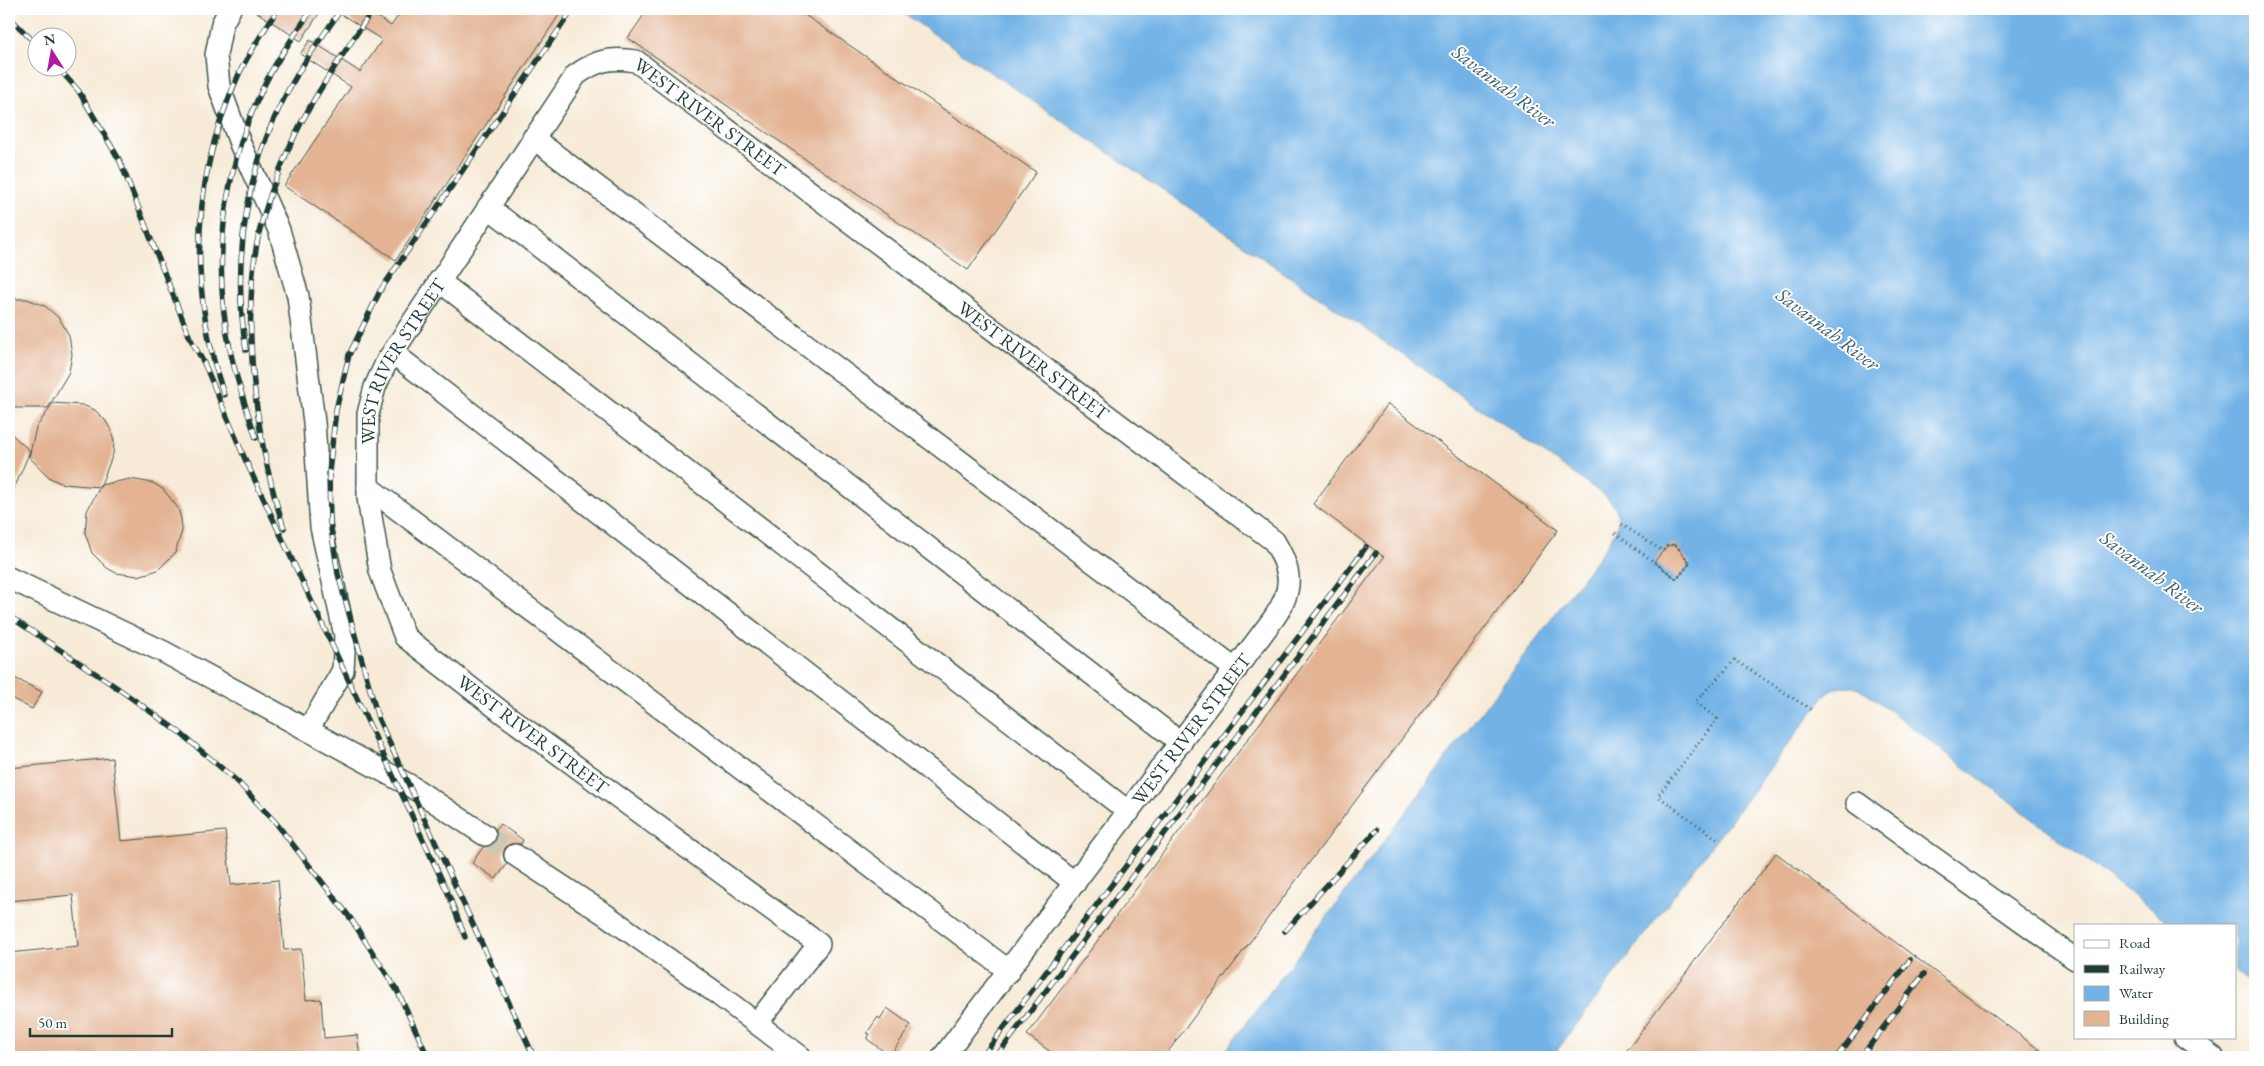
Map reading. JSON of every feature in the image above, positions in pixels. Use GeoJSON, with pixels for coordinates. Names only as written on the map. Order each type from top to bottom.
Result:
{"type":"FeatureCollection","features":[{"type":"Feature","properties":{"kind":"street"},"geometry":{"type":"LineString","coordinates":[[230,9],[222,24],[216,55],[219,86],[241,146],[279,230],[298,296],[314,422],[321,527],[344,636],[343,670],[308,730]]}},
{"type":"Feature","properties":{"kind":"street","name":"WEST RIVER STREET"},"geometry":{"type":"LineString","coordinates":[[757,1023],[819,944],[503,713],[405,637],[380,571],[368,487],[368,414],[375,387],[393,353],[576,75],[591,64],[616,58],[636,61],[1259,529],[1274,541],[1284,558],[1289,584],[1285,602],[1236,670],[943,1057]]}},
{"type":"Feature","properties":{"kind":"street"},"geometry":{"type":"LineString","coordinates":[[533,138],[1236,670]]}},
{"type":"Feature","properties":{"kind":"street"},"geometry":{"type":"LineString","coordinates":[[488,207],[1180,743]]}},
{"type":"Feature","properties":{"kind":"street"},"geometry":{"type":"LineString","coordinates":[[439,282],[1128,812]]}},
{"type":"Feature","properties":{"kind":"street"},"geometry":{"type":"LineString","coordinates":[[393,353],[1075,883]]}},
{"type":"Feature","properties":{"kind":"street"},"geometry":{"type":"LineString","coordinates":[[368,487],[1009,971]]}},
{"type":"Feature","properties":{"kind":"street"},"geometry":{"type":"LineString","coordinates":[[9,578],[164,652],[308,730],[409,785],[485,836]]}},
{"type":"Feature","properties":{"kind":"street"},"geometry":{"type":"LineString","coordinates":[[1857,803],[2074,958]]}},
{"type":"Feature","properties":{"kind":"street"},"geometry":{"type":"LineString","coordinates":[[515,854],[606,915],[757,1023],[801,1057]]}},
{"type":"Feature","properties":{"kind":"street"},"geometry":{"type":"LineString","coordinates":[[2186,1038],[2213,1057]]}},
{"type":"Feature","properties":{"kind":"path"},"geometry":{"type":"LineString","coordinates":[[1615,533],[1678,579],[1690,563],[1675,544],[1667,546],[1663,551],[1618,522]]}},
{"type":"Feature","properties":{"kind":"path"},"geometry":{"type":"LineString","coordinates":[[1717,839],[1658,796],[1717,719],[1695,702],[1734,660],[1813,711]]}},
{"type":"Feature","properties":{"kind":"water","name":"Savannah River"},"geometry":{"type":"Polygon","coordinates":[[[897,9],[2255,9],[2255,988],[2236,973],[2236,924],[2171,924],[1867,693],[1844,686],[1833,690],[1823,698],[1552,1057],[1221,1057],[1605,548],[1614,533],[1618,518],[1612,503],[1604,495],[1075,129],[897,9]]]}},
{"type":"Feature","properties":{"kind":"building"},"geometry":{"type":"Polygon","coordinates":[[[252,9],[322,9],[301,41],[252,9]]]}},
{"type":"Feature","properties":{"kind":"building"},"geometry":{"type":"Polygon","coordinates":[[[333,9],[365,9],[391,26],[403,9],[563,9],[396,260],[284,186],[351,87],[300,54],[310,40],[360,72],[382,40],[333,9]]]}},
{"type":"Feature","properties":{"kind":"building"},"geometry":{"type":"Polygon","coordinates":[[[648,9],[796,9],[1036,172],[968,270],[628,38],[648,9]]]}},
{"type":"Feature","properties":{"kind":"building"},"geometry":{"type":"Polygon","coordinates":[[[9,299],[27,299],[45,306],[59,318],[69,335],[72,354],[69,372],[48,408],[9,408],[9,299]]]}},
{"type":"Feature","properties":{"kind":"building"},"geometry":{"type":"Polygon","coordinates":[[[53,403],[82,405],[95,410],[105,420],[111,430],[114,442],[113,454],[100,487],[63,484],[50,478],[29,457],[36,428],[53,403]]]}},
{"type":"Feature","properties":{"kind":"building"},"geometry":{"type":"Polygon","coordinates":[[[1388,404],[1558,530],[1164,1057],[1058,1057],[1027,1035],[1384,557],[1313,504],[1388,404]]]}},
{"type":"Feature","properties":{"kind":"building"},"geometry":{"type":"Polygon","coordinates":[[[9,432],[30,451],[9,501],[9,432]]]}},
{"type":"Feature","properties":{"kind":"building"},"geometry":{"type":"Polygon","coordinates":[[[130,479],[153,483],[163,489],[178,508],[182,531],[175,553],[158,570],[138,576],[116,573],[107,568],[92,553],[85,533],[87,511],[101,485],[130,479]]]}},
{"type":"Feature","properties":{"kind":"building"},"geometry":{"type":"Polygon","coordinates":[[[1675,544],[1690,563],[1677,579],[1654,562],[1667,546],[1675,544]]]}},
{"type":"Feature","properties":{"kind":"building"},"geometry":{"type":"Polygon","coordinates":[[[9,675],[42,692],[32,709],[9,697],[9,675]]]}},
{"type":"Feature","properties":{"kind":"building"},"geometry":{"type":"Polygon","coordinates":[[[112,758],[121,841],[225,831],[231,885],[278,880],[284,950],[301,949],[306,1000],[321,999],[324,1038],[357,1035],[360,1057],[204,1057],[203,1053],[158,1057],[9,1057],[9,953],[78,946],[73,895],[9,901],[9,768],[112,758]]]}},
{"type":"Feature","properties":{"kind":"building"},"geometry":{"type":"Polygon","coordinates":[[[500,824],[523,840],[521,844],[510,844],[505,848],[503,855],[507,864],[496,879],[472,863],[483,847],[490,846],[495,842],[497,836],[496,829],[500,824]]]}},
{"type":"Feature","properties":{"kind":"building"},"geometry":{"type":"Polygon","coordinates":[[[1776,853],[2049,1057],[1622,1057],[1776,853]]]}},
{"type":"Feature","properties":{"kind":"building"},"geometry":{"type":"Polygon","coordinates":[[[887,1008],[911,1025],[890,1056],[867,1039],[870,1034],[867,1033],[887,1008]]]}},
{"type":"Feature","properties":{"kind":"tunnel"},"geometry":{"type":"LineString","coordinates":[[485,835],[515,855]]}},
{"type":"Feature","properties":{"kind":"railway"},"geometry":{"type":"LineString","coordinates":[[224,395],[212,354],[204,313],[200,273],[200,233],[204,193],[211,153],[223,113],[243,65],[278,9]]}},
{"type":"Feature","properties":{"kind":"railway"},"geometry":{"type":"LineString","coordinates":[[256,438],[236,375],[225,321],[222,287],[224,219],[238,153],[249,121],[273,69],[312,9]]}},
{"type":"Feature","properties":{"kind":"railway"},"geometry":{"type":"LineString","coordinates":[[246,350],[242,315],[242,243],[255,173],[266,139],[280,107],[302,66],[341,9]]}},
{"type":"Feature","properties":{"kind":"railway"},"geometry":{"type":"LineString","coordinates":[[284,528],[266,459],[254,382],[251,305],[253,268],[259,233],[276,179],[307,112],[373,9]]}},
{"type":"Feature","properties":{"kind":"railway"},"geometry":{"type":"LineString","coordinates":[[534,1057],[378,718],[338,574],[330,522],[329,472],[336,410],[349,355],[380,291],[573,9]]}},
{"type":"Feature","properties":{"kind":"railway"},"geometry":{"type":"LineString","coordinates":[[9,17],[28,36]]}},
{"type":"Feature","properties":{"kind":"railway"},"geometry":{"type":"LineString","coordinates":[[67,78],[78,90],[120,161],[190,338],[204,363],[245,459],[448,893],[465,937]]}},
{"type":"Feature","properties":{"kind":"railway"},"geometry":{"type":"LineString","coordinates":[[982,1057],[1366,547]]}},
{"type":"Feature","properties":{"kind":"railway"},"geometry":{"type":"LineString","coordinates":[[996,1057],[1376,553]]}},
{"type":"Feature","properties":{"kind":"railway"},"geometry":{"type":"LineString","coordinates":[[9,616],[116,687],[179,732],[238,782],[276,823],[351,919],[398,992],[428,1057]]}},
{"type":"Feature","properties":{"kind":"railway"},"geometry":{"type":"LineString","coordinates":[[1285,931],[1377,830]]}},
{"type":"Feature","properties":{"kind":"railway"},"geometry":{"type":"LineString","coordinates":[[1837,1057],[1910,960]]}},
{"type":"Feature","properties":{"kind":"railway"},"geometry":{"type":"LineString","coordinates":[[1861,1057],[1924,974]]}}]}
